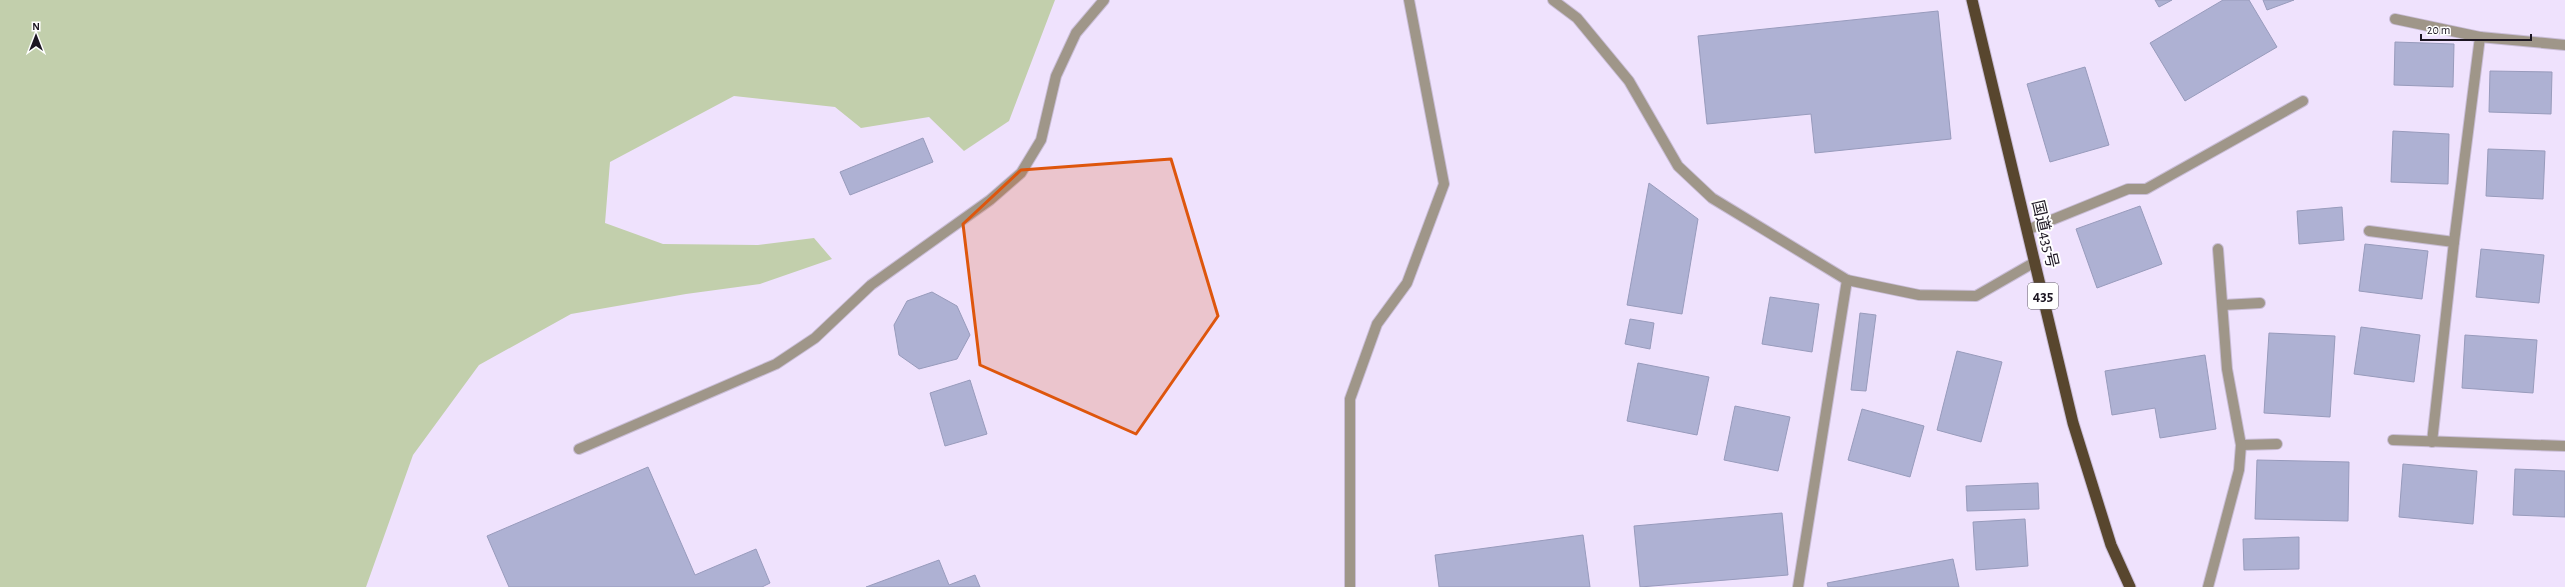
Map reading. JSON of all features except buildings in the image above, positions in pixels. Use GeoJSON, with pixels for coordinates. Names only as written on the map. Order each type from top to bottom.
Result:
{"type":"FeatureCollection","features":[{"type":"Feature","properties":{"kind":"highway","name":"国道435号"},"geometry":{"type":"LineString","coordinates":[[1972,0],[2073,423],[2111,545],[2130,587]]}},
{"type":"Feature","properties":{"kind":"street"},"geometry":{"type":"LineString","coordinates":[[579,449],[776,364],[816,338],[871,285],[990,200],[1021,173],[1041,140],[1056,76],[1076,33],[1104,0]]}},
{"type":"Feature","properties":{"kind":"street"},"geometry":{"type":"LineString","coordinates":[[1350,587],[1350,399],[1377,324],[1407,283],[1444,184],[1409,0]]}},
{"type":"Feature","properties":{"kind":"street"},"geometry":{"type":"LineString","coordinates":[[1553,0],[1577,18],[1629,80],[1678,166],[1712,198],[1847,280],[1919,295],[1976,296],[2035,262]]}},
{"type":"Feature","properties":{"kind":"street"},"geometry":{"type":"LineString","coordinates":[[2394,19],[2480,36],[2565,45]]}},
{"type":"Feature","properties":{"kind":"street"},"geometry":{"type":"LineString","coordinates":[[2432,442],[2454,242],[2480,36]]}},
{"type":"Feature","properties":{"kind":"street"},"geometry":{"type":"LineString","coordinates":[[2027,230],[2128,189],[2146,189],[2303,101]]}},
{"type":"Feature","properties":{"kind":"street"},"geometry":{"type":"LineString","coordinates":[[2369,231],[2454,242]]}},
{"type":"Feature","properties":{"kind":"street"},"geometry":{"type":"LineString","coordinates":[[2208,587],[2239,470],[2241,445],[2228,370],[2223,328],[2223,305],[2218,248]]}},
{"type":"Feature","properties":{"kind":"street"},"geometry":{"type":"LineString","coordinates":[[1798,587],[1847,280]]}},
{"type":"Feature","properties":{"kind":"street"},"geometry":{"type":"LineString","coordinates":[[2223,305],[2260,304]]}},
{"type":"Feature","properties":{"kind":"street"},"geometry":{"type":"LineString","coordinates":[[2393,440],[2565,446]]}},
{"type":"Feature","properties":{"kind":"street"},"geometry":{"type":"LineString","coordinates":[[2241,445],[2277,444]]}},
{"type":"Feature","properties":{"kind":"highlighted area"},"geometry":{"type":"Polygon","coordinates":[[[1171,159],[1218,316],[1136,434],[980,365],[963,224],[1021,170],[1171,159]]]}},
{"type":"Feature","properties":{"kind":"green space"},"geometry":{"type":"Polygon","coordinates":[[[0,0],[1055,0],[1009,121],[964,151],[929,117],[861,128],[835,107],[734,96],[610,162],[605,223],[663,244],[758,245],[814,238],[832,259],[760,284],[686,294],[571,314],[479,365],[413,455],[366,587],[0,587],[0,0]]]}}]}
